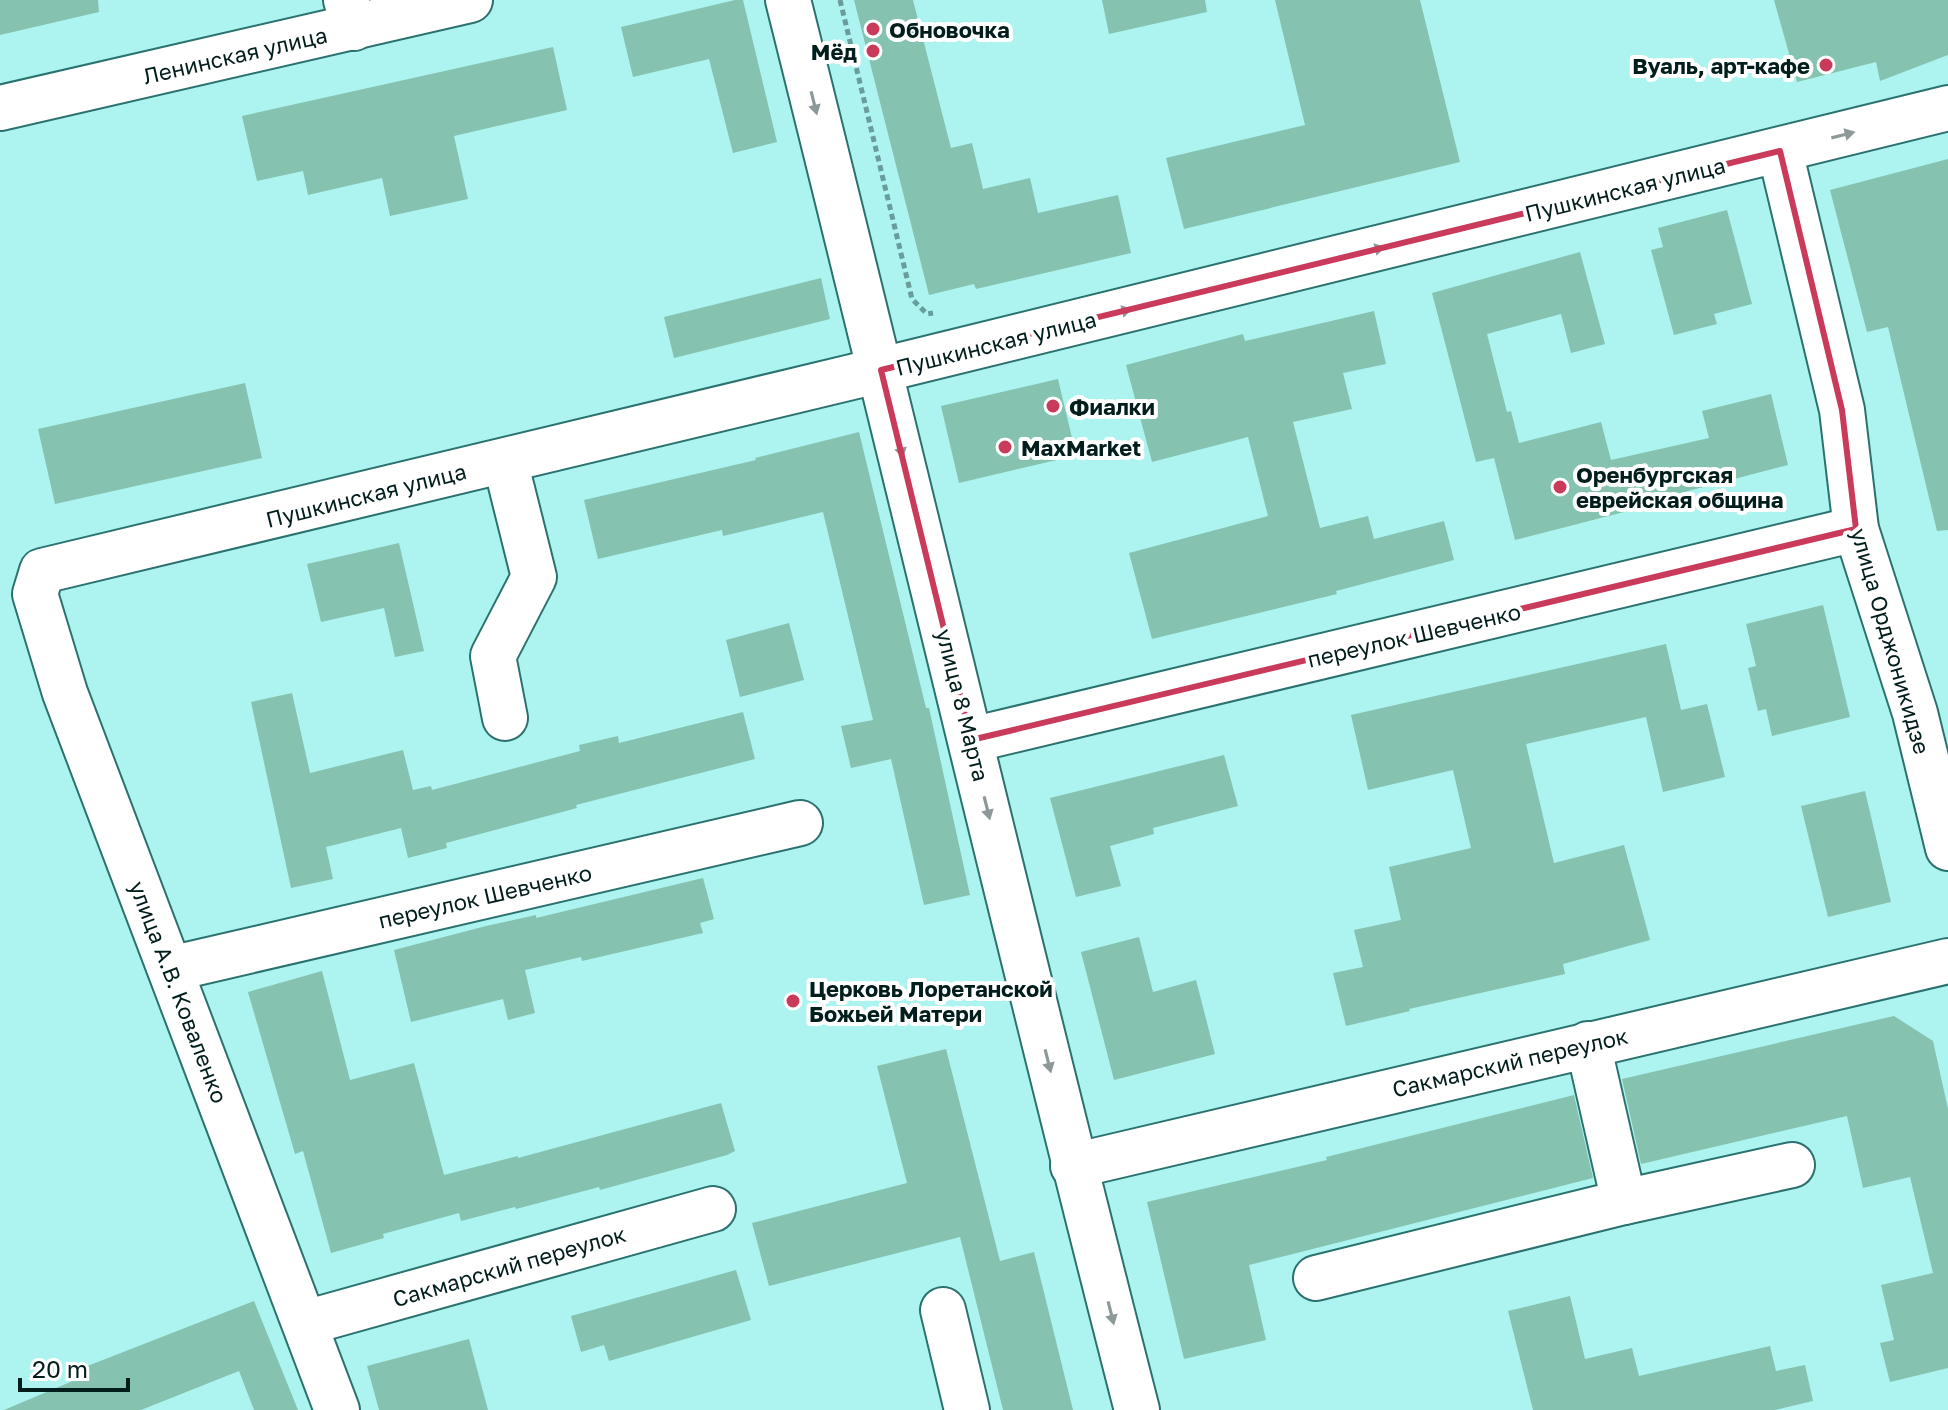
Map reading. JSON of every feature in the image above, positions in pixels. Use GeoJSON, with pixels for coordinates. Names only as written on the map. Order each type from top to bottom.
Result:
{"type":"FeatureCollection","features":[{"type":"Feature","properties":{"kind":"street","name":"Ленинская улица"},"geometry":{"type":"LineString","coordinates":[[0,108],[350,14],[470,0]]}},
{"type":"Feature","properties":{"kind":"street","name":"улица 8 Марта"},"geometry":{"type":"LineString","coordinates":[[788,0],[881,370],[1073,1166],[1137,1410]]}},
{"type":"Feature","properties":{"kind":"street","name":"Пушкинская улица"},"geometry":{"type":"LineString","coordinates":[[42,571],[881,370],[1948,108]]}},
{"type":"Feature","properties":{"kind":"street","name":"улица Орджоникидзе"},"geometry":{"type":"LineString","coordinates":[[1780,151],[1842,410],[1856,529],[1915,713],[1948,848]]}},
{"type":"Feature","properties":{"kind":"street"},"geometry":{"type":"LineString","coordinates":[[505,461],[534,577],[493,656],[505,718]]}},
{"type":"Feature","properties":{"kind":"street","name":"переулок Шевченко"},"geometry":{"type":"LineString","coordinates":[[971,740],[1856,529]]}},
{"type":"Feature","properties":{"kind":"street","name":"улица А.В. Коваленко"},"geometry":{"type":"LineString","coordinates":[[42,571],[35,594],[65,693],[337,1410]]}},
{"type":"Feature","properties":{"kind":"street","name":"переулок Шевченко"},"geometry":{"type":"LineString","coordinates":[[170,969],[800,823]]}},
{"type":"Feature","properties":{"kind":"street","name":"Сакмарский переулок"},"geometry":{"type":"LineString","coordinates":[[1073,1166],[1948,961]]}},
{"type":"Feature","properties":{"kind":"street"},"geometry":{"type":"LineString","coordinates":[[1588,1044],[1624,1202]]}},
{"type":"Feature","properties":{"kind":"street"},"geometry":{"type":"LineString","coordinates":[[1316,1278],[1624,1202],[1792,1165]]}},
{"type":"Feature","properties":{"kind":"street","name":"Сакмарский переулок"},"geometry":{"type":"LineString","coordinates":[[305,1323],[713,1209]]}},
{"type":"Feature","properties":{"kind":"street"},"geometry":{"type":"LineString","coordinates":[[943,1310],[967,1410]]}},
{"type":"Feature","properties":{"kind":"path"},"geometry":{"type":"LineString","coordinates":[[840,0],[912,299],[927,314],[938,313]]}},
{"type":"Feature","properties":{"kind":"highlighted area"},"geometry":{"type":"Polygon","coordinates":[[[1780,151],[1842,410],[1856,529],[971,740],[881,370],[1780,151]]]}},
{"type":"Feature","properties":{"kind":"building"},"geometry":{"type":"Polygon","coordinates":[[[0,0],[98,0],[99,12],[0,35],[0,0]]]}},
{"type":"Feature","properties":{"kind":"building"},"geometry":{"type":"Polygon","coordinates":[[[743,0],[777,142],[733,153],[709,59],[633,77],[621,27],[743,0]]]}},
{"type":"Feature","properties":{"kind":"building"},"geometry":{"type":"Polygon","coordinates":[[[854,0],[913,0],[951,148],[972,143],[983,189],[1030,178],[1038,213],[1118,195],[1131,253],[976,289],[974,284],[929,295],[854,0]]]}},
{"type":"Feature","properties":{"kind":"building"},"geometry":{"type":"Polygon","coordinates":[[[1102,0],[1205,0],[1207,12],[1109,34],[1102,0]]]}},
{"type":"Feature","properties":{"kind":"building"},"geometry":{"type":"Polygon","coordinates":[[[1275,0],[1420,0],[1460,162],[1184,229],[1166,158],[1305,125],[1275,0]]]}},
{"type":"Feature","properties":{"kind":"building"},"geometry":{"type":"Polygon","coordinates":[[[1774,0],[1948,0],[1948,55],[1880,81],[1876,62],[1797,82],[1774,0]]]}},
{"type":"Feature","properties":{"kind":"building"},"geometry":{"type":"Polygon","coordinates":[[[553,47],[567,110],[454,136],[468,199],[390,216],[382,178],[308,195],[303,171],[257,181],[242,116],[553,47]]]}},
{"type":"Feature","properties":{"kind":"building"},"geometry":{"type":"Polygon","coordinates":[[[1948,159],[1948,530],[1937,531],[1888,327],[1867,332],[1830,190],[1948,159]]]}},
{"type":"Feature","properties":{"kind":"building"},"geometry":{"type":"Polygon","coordinates":[[[1727,210],[1752,304],[1714,314],[1717,324],[1674,335],[1651,250],[1663,247],[1658,228],[1727,210]]]}},
{"type":"Feature","properties":{"kind":"building"},"geometry":{"type":"Polygon","coordinates":[[[1580,252],[1605,344],[1571,353],[1561,314],[1487,334],[1507,412],[1511,411],[1519,443],[1601,422],[1611,460],[1709,438],[1702,411],[1771,394],[1788,465],[1515,540],[1494,458],[1476,462],[1432,293],[1580,252]]]}},
{"type":"Feature","properties":{"kind":"building"},"geometry":{"type":"Polygon","coordinates":[[[821,278],[830,319],[674,358],[664,317],[821,278]]]}},
{"type":"Feature","properties":{"kind":"building"},"geometry":{"type":"Polygon","coordinates":[[[1374,311],[1386,364],[1343,373],[1352,409],[1293,422],[1320,528],[1368,516],[1374,539],[1444,521],[1454,560],[1336,591],[1337,594],[1152,639],[1129,553],[1268,516],[1248,437],[1152,462],[1126,365],[1243,334],[1245,341],[1374,311]]]}},
{"type":"Feature","properties":{"kind":"building"},"geometry":{"type":"Polygon","coordinates":[[[1058,379],[1072,438],[1056,441],[1061,459],[959,483],[941,406],[1058,379]]]}},
{"type":"Feature","properties":{"kind":"building"},"geometry":{"type":"Polygon","coordinates":[[[245,383],[262,458],[55,504],[38,429],[245,383]]]}},
{"type":"Feature","properties":{"kind":"building"},"geometry":{"type":"Polygon","coordinates":[[[859,432],[926,708],[929,708],[970,895],[924,905],[891,759],[851,768],[841,726],[873,720],[823,512],[723,536],[722,530],[598,559],[584,500],[756,460],[859,432]]]}},
{"type":"Feature","properties":{"kind":"building"},"geometry":{"type":"Polygon","coordinates":[[[399,543],[424,651],[395,657],[384,608],[321,622],[307,564],[399,543]]]}},
{"type":"Feature","properties":{"kind":"building"},"geometry":{"type":"Polygon","coordinates":[[[1823,605],[1850,717],[1772,736],[1766,709],[1758,711],[1748,668],[1756,666],[1746,624],[1823,605]]]}},
{"type":"Feature","properties":{"kind":"building"},"geometry":{"type":"Polygon","coordinates":[[[789,623],[804,680],[740,697],[726,640],[789,623]]]}},
{"type":"Feature","properties":{"kind":"building"},"geometry":{"type":"Polygon","coordinates":[[[1666,644],[1681,710],[1707,704],[1725,777],[1663,792],[1646,717],[1526,744],[1554,863],[1624,845],[1650,940],[1563,964],[1565,974],[1346,1026],[1333,973],[1363,967],[1354,930],[1401,920],[1389,867],[1471,848],[1453,770],[1368,790],[1351,715],[1666,644]]]}},
{"type":"Feature","properties":{"kind":"building"},"geometry":{"type":"Polygon","coordinates":[[[292,693],[310,773],[403,750],[413,790],[431,786],[432,790],[580,751],[579,745],[618,736],[619,743],[743,712],[755,759],[576,805],[577,808],[446,843],[447,848],[408,858],[401,828],[326,847],[333,879],[291,888],[251,702],[292,693]]]}},
{"type":"Feature","properties":{"kind":"building"},"geometry":{"type":"Polygon","coordinates":[[[1224,755],[1238,806],[1153,828],[1154,834],[1110,846],[1121,886],[1076,897],[1050,798],[1224,755]]]}},
{"type":"Feature","properties":{"kind":"building"},"geometry":{"type":"Polygon","coordinates":[[[1865,791],[1891,902],[1828,917],[1801,806],[1865,791]]]}},
{"type":"Feature","properties":{"kind":"building"},"geometry":{"type":"Polygon","coordinates":[[[703,878],[714,919],[700,923],[703,933],[582,961],[581,957],[525,970],[535,1013],[508,1020],[503,999],[411,1022],[394,950],[486,926],[536,915],[536,918],[703,878]]]}},
{"type":"Feature","properties":{"kind":"building"},"geometry":{"type":"Polygon","coordinates":[[[1139,937],[1153,992],[1196,980],[1215,1054],[1114,1080],[1081,952],[1139,937]]]}},
{"type":"Feature","properties":{"kind":"building"},"geometry":{"type":"Polygon","coordinates":[[[322,971],[350,1080],[414,1063],[444,1175],[721,1103],[735,1151],[600,1190],[599,1187],[516,1209],[461,1221],[459,1213],[383,1234],[384,1238],[331,1253],[303,1151],[295,1154],[248,992],[322,971]]]}},
{"type":"Feature","properties":{"kind":"building"},"geometry":{"type":"Polygon","coordinates":[[[1894,1016],[1933,1041],[1948,1109],[1948,1368],[1890,1382],[1880,1343],[1894,1340],[1881,1285],[1933,1273],[1910,1177],[1863,1188],[1847,1116],[1641,1164],[1622,1079],[1894,1016]]]}},
{"type":"Feature","properties":{"kind":"building"},"geometry":{"type":"Polygon","coordinates":[[[946,1049],[1000,1261],[1034,1252],[1073,1410],[1003,1410],[960,1237],[769,1286],[752,1223],[907,1183],[877,1066],[946,1049]]]}},
{"type":"Feature","properties":{"kind":"building"},"geometry":{"type":"Polygon","coordinates":[[[1574,1095],[1593,1178],[1249,1265],[1266,1340],[1184,1359],[1147,1202],[1327,1160],[1326,1157],[1574,1095]]]}},
{"type":"Feature","properties":{"kind":"building"},"geometry":{"type":"Polygon","coordinates":[[[736,1270],[751,1320],[609,1361],[604,1345],[581,1352],[571,1316],[736,1270]]]}},
{"type":"Feature","properties":{"kind":"building"},"geometry":{"type":"Polygon","coordinates":[[[1570,1296],[1585,1359],[1632,1348],[1639,1376],[1770,1346],[1776,1371],[1805,1365],[1813,1401],[1775,1410],[1533,1410],[1508,1311],[1570,1296]]]}},
{"type":"Feature","properties":{"kind":"building"},"geometry":{"type":"Polygon","coordinates":[[[254,1301],[298,1410],[254,1410],[239,1371],[141,1410],[4,1410],[75,1380],[72,1372],[254,1301]]]}},
{"type":"Feature","properties":{"kind":"building"},"geometry":{"type":"Polygon","coordinates":[[[469,1339],[488,1410],[379,1410],[367,1366],[469,1339]]]}},
{"type":"Feature","properties":{"kind":"place","name":"Обновочка"},"geometry":{"type":"Point","coordinates":[873,29]}},
{"type":"Feature","properties":{"kind":"place","name":"Мёд"},"geometry":{"type":"Point","coordinates":[873,51]}},
{"type":"Feature","properties":{"kind":"place","name":"Вуаль, арт-кафе"},"geometry":{"type":"Point","coordinates":[1826,65]}},
{"type":"Feature","properties":{"kind":"place","name":"Фиалки"},"geometry":{"type":"Point","coordinates":[1053,406]}},
{"type":"Feature","properties":{"kind":"place","name":"MaxMarket"},"geometry":{"type":"Point","coordinates":[1005,447]}},
{"type":"Feature","properties":{"kind":"place","name":"Оренбургская еврейская община"},"geometry":{"type":"Point","coordinates":[1560,487]}},
{"type":"Feature","properties":{"kind":"place","name":"Церковь Лоретанской Божьей Матери"},"geometry":{"type":"Point","coordinates":[793,1001]}}]}
